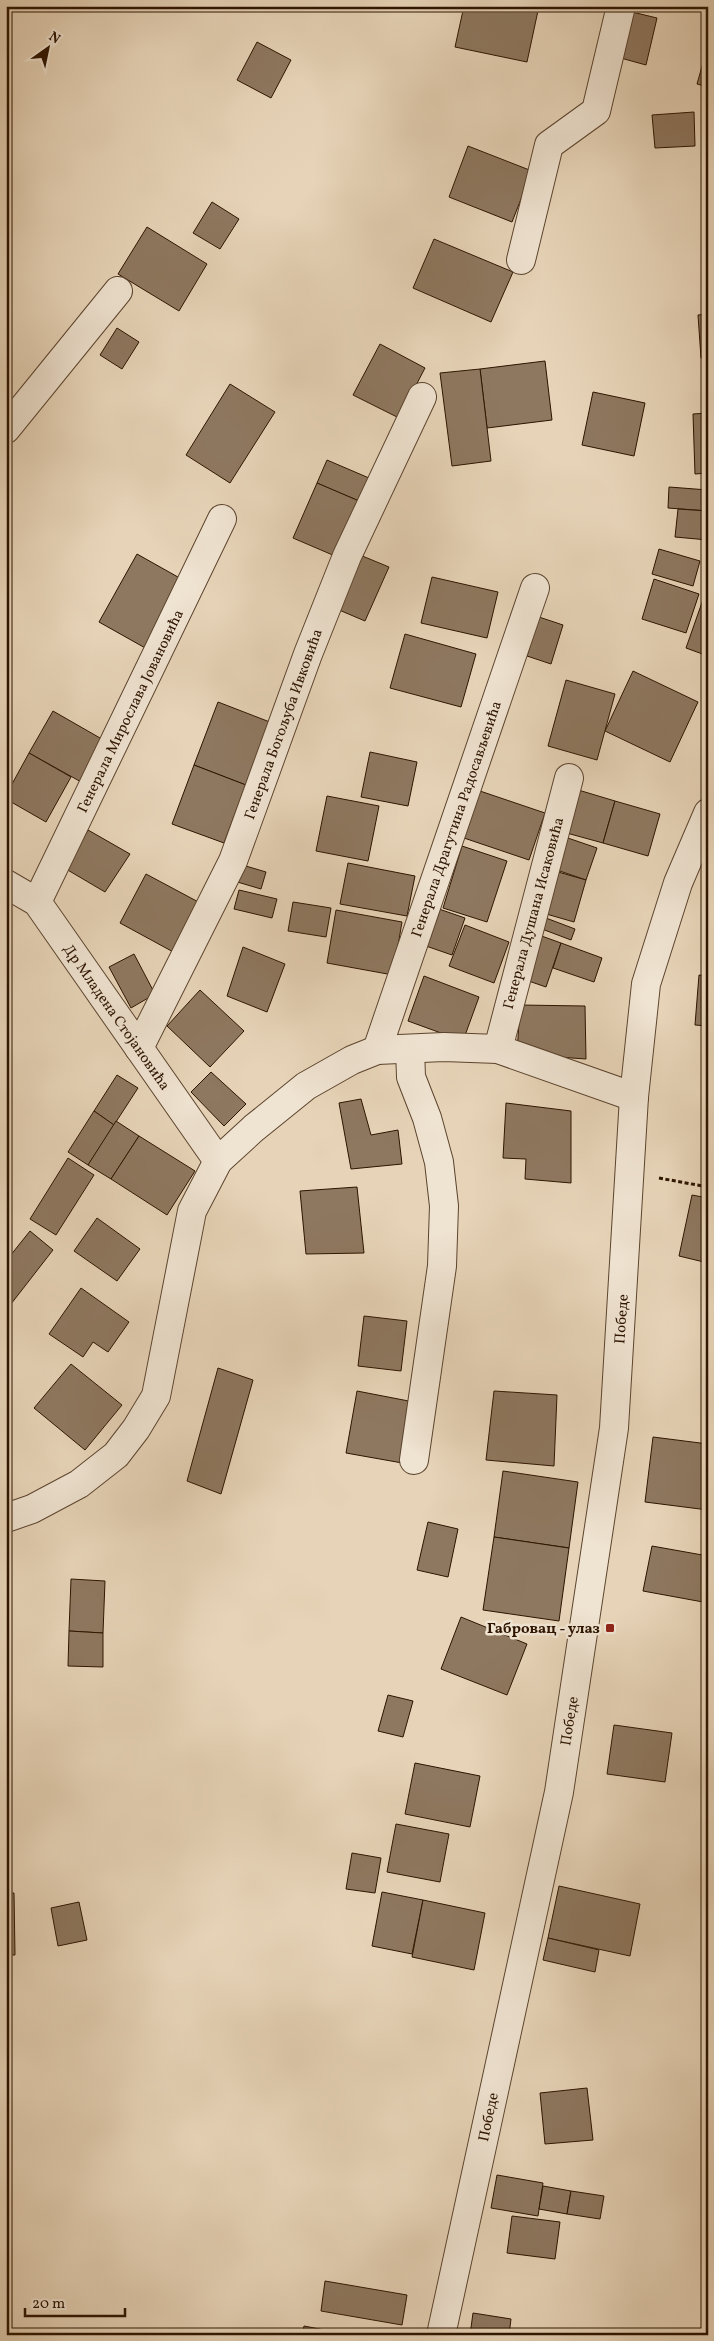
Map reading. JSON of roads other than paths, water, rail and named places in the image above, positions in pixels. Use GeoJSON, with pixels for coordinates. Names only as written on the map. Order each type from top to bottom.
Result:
{"type":"FeatureCollection","features":[{"type":"Feature","properties":{"kind":"street"},"geometry":{"type":"LineString","coordinates":[[522,260],[549,145],[596,111],[621,6]]}},
{"type":"Feature","properties":{"kind":"street"},"geometry":{"type":"LineString","coordinates":[[6,429],[118,292]]}},
{"type":"Feature","properties":{"kind":"street","name":"Генерала Богољуба Ивковића"},"geometry":{"type":"LineString","coordinates":[[139,1048],[233,861],[308,654],[347,556],[422,397]]}},
{"type":"Feature","properties":{"kind":"street","name":"Генерала Мирослава Јовановића"},"geometry":{"type":"LineString","coordinates":[[37,902],[222,519]]}},
{"type":"Feature","properties":{"kind":"street","name":"Генерала Драгутина Радосављевића"},"geometry":{"type":"LineString","coordinates":[[377,1050],[535,588]]}},
{"type":"Feature","properties":{"kind":"street","name":"Генерала Душана Исаковића"},"geometry":{"type":"LineString","coordinates":[[498,1049],[569,778]]}},
{"type":"Feature","properties":{"kind":"street","name":"Победе"},"geometry":{"type":"LineString","coordinates":[[441,2335],[558,1792],[614,1428],[634,1097],[646,984],[678,883],[708,813]]}},
{"type":"Feature","properties":{"kind":"street","name":"Др Младена Стојановића"},"geometry":{"type":"LineString","coordinates":[[6,884],[37,902],[218,1161]]}},
{"type":"Feature","properties":{"kind":"street"},"geometry":{"type":"LineString","coordinates":[[6,1518],[32,1509],[79,1484],[116,1456],[156,1396],[192,1211],[218,1161],[254,1128],[306,1086],[352,1060],[377,1050],[444,1047],[498,1049],[634,1097]]}},
{"type":"Feature","properties":{"kind":"street"},"geometry":{"type":"LineString","coordinates":[[410,1049],[411,1077],[427,1118],[439,1162],[444,1206],[442,1266],[414,1460]]}},
{"type":"Feature","properties":{"kind":"place","name":"Габровац - улаз"},"geometry":{"type":"Point","coordinates":[610,1628]}}]}
